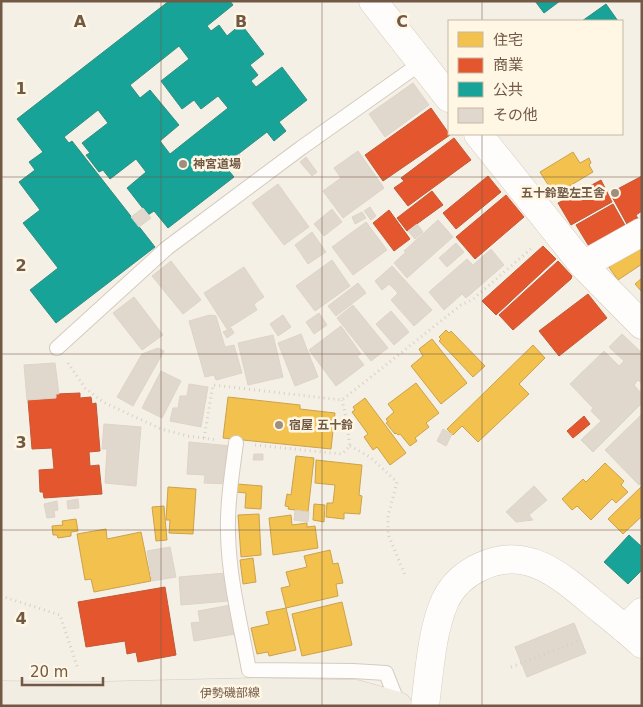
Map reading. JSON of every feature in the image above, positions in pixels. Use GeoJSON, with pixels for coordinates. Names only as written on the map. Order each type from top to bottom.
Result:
{"type":"FeatureCollection","features":[{"type":"Feature","properties":{"kind":"main road","name":"伊勢磯部線"},"geometry":{"type":"LineString","coordinates":[[1,694],[79,695],[255,692],[356,694],[399,706]]}},
{"type":"Feature","properties":{"kind":"street"},"geometry":{"type":"LineString","coordinates":[[373,1],[448,97]]}},
{"type":"Feature","properties":{"kind":"street"},"geometry":{"type":"LineString","coordinates":[[479,135],[583,265],[642,325]]}},
{"type":"Feature","properties":{"kind":"street"},"geometry":{"type":"LineString","coordinates":[[583,265],[642,232]]}},
{"type":"Feature","properties":{"kind":"street"},"geometry":{"type":"LineString","coordinates":[[424,706],[438,622],[445,600],[456,584],[468,572],[485,564],[504,560],[523,560],[539,565],[559,575],[636,628]]}},
{"type":"Feature","properties":{"kind":"lane"},"geometry":{"type":"LineString","coordinates":[[57,348],[167,248],[301,148],[422,63]]}},
{"type":"Feature","properties":{"kind":"lane"},"geometry":{"type":"LineString","coordinates":[[236,443],[229,494],[228,534],[231,572],[249,670],[386,673],[399,706]]}},
{"type":"Feature","properties":{"kind":"path"},"geometry":{"type":"LineString","coordinates":[[204,438],[213,385],[342,400],[461,305],[472,300],[554,228]]}},
{"type":"Feature","properties":{"kind":"path"},"geometry":{"type":"LineString","coordinates":[[57,348],[85,388],[104,402],[161,429],[236,443],[342,454],[350,446]]}},
{"type":"Feature","properties":{"kind":"path"},"geometry":{"type":"LineString","coordinates":[[342,400],[350,446]]}},
{"type":"Feature","properties":{"kind":"path"},"geometry":{"type":"LineString","coordinates":[[350,446],[370,457],[397,482],[388,516],[388,534],[405,574]]}},
{"type":"Feature","properties":{"kind":"path"},"geometry":{"type":"LineString","coordinates":[[1,596],[60,615],[79,695]]}},
{"type":"Feature","properties":{"kind":"path"},"geometry":{"type":"LineString","coordinates":[[512,667],[578,641]]}},
{"type":"Feature","properties":{"kind":"building: 住宅"},"geometry":{"type":"Polygon","coordinates":[[[573,152],[580,163],[589,158],[591,163],[589,165],[593,172],[561,191],[558,187],[552,191],[540,172],[573,152]]]}},
{"type":"Feature","properties":{"kind":"building: 住宅"},"geometry":{"type":"Polygon","coordinates":[[[642,244],[642,264],[618,280],[608,266],[642,244]]]}},
{"type":"Feature","properties":{"kind":"building: 住宅"},"geometry":{"type":"Polygon","coordinates":[[[642,278],[642,292],[635,284],[642,278]]]}},
{"type":"Feature","properties":{"kind":"building: 住宅"},"geometry":{"type":"Polygon","coordinates":[[[446,330],[449,333],[451,331],[485,366],[473,377],[439,341],[441,339],[439,337],[446,330]]]}},
{"type":"Feature","properties":{"kind":"building: 住宅"},"geometry":{"type":"Polygon","coordinates":[[[432,339],[467,383],[441,404],[411,366],[423,356],[419,349],[432,339]]]}},
{"type":"Feature","properties":{"kind":"building: 住宅"},"geometry":{"type":"Polygon","coordinates":[[[533,345],[545,358],[519,384],[529,394],[478,442],[462,426],[453,435],[447,429],[533,345]]]}},
{"type":"Feature","properties":{"kind":"building: 住宅"},"geometry":{"type":"Polygon","coordinates":[[[416,383],[439,413],[426,423],[429,427],[415,438],[417,441],[410,446],[400,434],[395,434],[386,423],[388,422],[386,419],[394,412],[388,404],[416,383]]]}},
{"type":"Feature","properties":{"kind":"building: 住宅","name":"宿屋 五十鈴"},"geometry":{"type":"Polygon","coordinates":[[[228,397],[300,405],[300,409],[335,413],[331,449],[223,438],[228,397]]]}},
{"type":"Feature","properties":{"kind":"building: 住宅"},"geometry":{"type":"Polygon","coordinates":[[[365,398],[406,453],[390,465],[377,447],[373,450],[364,437],[368,434],[352,412],[355,410],[353,407],[365,398]]]}},
{"type":"Feature","properties":{"kind":"building: 住宅"},"geometry":{"type":"Polygon","coordinates":[[[296,456],[314,458],[308,512],[288,509],[289,507],[285,506],[287,494],[291,495],[296,456]]]}},
{"type":"Feature","properties":{"kind":"building: 住宅"},"geometry":{"type":"Polygon","coordinates":[[[316,460],[362,465],[359,495],[362,496],[360,514],[344,513],[344,519],[326,517],[327,503],[333,503],[335,485],[315,483],[316,460]]]}},
{"type":"Feature","properties":{"kind":"building: 住宅"},"geometry":{"type":"Polygon","coordinates":[[[605,463],[624,481],[621,485],[628,492],[616,503],[612,499],[591,520],[577,506],[572,510],[562,499],[583,479],[586,482],[605,463]]]}},
{"type":"Feature","properties":{"kind":"building: 住宅"},"geometry":{"type":"Polygon","coordinates":[[[237,484],[262,486],[261,509],[245,508],[246,493],[236,492],[237,484]]]}},
{"type":"Feature","properties":{"kind":"building: 住宅"},"geometry":{"type":"Polygon","coordinates":[[[642,486],[642,516],[623,534],[608,519],[642,486]]]}},
{"type":"Feature","properties":{"kind":"building: 住宅"},"geometry":{"type":"Polygon","coordinates":[[[168,487],[196,489],[193,534],[169,533],[170,520],[166,520],[168,487]]]}},
{"type":"Feature","properties":{"kind":"building: 住宅"},"geometry":{"type":"Polygon","coordinates":[[[314,504],[325,505],[324,522],[313,520],[314,504]]]}},
{"type":"Feature","properties":{"kind":"building: 住宅"},"geometry":{"type":"Polygon","coordinates":[[[164,506],[167,540],[156,541],[152,507],[164,506]]]}},
{"type":"Feature","properties":{"kind":"building: 住宅"},"geometry":{"type":"Polygon","coordinates":[[[259,514],[261,555],[241,557],[238,515],[259,514]]]}},
{"type":"Feature","properties":{"kind":"building: 住宅"},"geometry":{"type":"Polygon","coordinates":[[[291,515],[292,525],[307,523],[307,527],[315,526],[318,548],[273,555],[269,518],[291,515]]]}},
{"type":"Feature","properties":{"kind":"building: 住宅"},"geometry":{"type":"Polygon","coordinates":[[[76,519],[78,531],[71,532],[71,536],[58,538],[57,535],[53,535],[52,526],[63,525],[62,521],[76,519]]]}},
{"type":"Feature","properties":{"kind":"building: 住宅"},"geometry":{"type":"Polygon","coordinates":[[[106,529],[107,539],[141,532],[151,581],[94,592],[91,579],[85,580],[77,534],[106,529]]]}},
{"type":"Feature","properties":{"kind":"building: 住宅"},"geometry":{"type":"Polygon","coordinates":[[[330,550],[333,564],[338,563],[343,583],[336,584],[338,596],[286,608],[281,588],[290,586],[286,572],[307,567],[304,556],[330,550]]]}},
{"type":"Feature","properties":{"kind":"building: 住宅"},"geometry":{"type":"Polygon","coordinates":[[[253,558],[256,582],[243,584],[240,560],[253,558]]]}},
{"type":"Feature","properties":{"kind":"building: 住宅"},"geometry":{"type":"Polygon","coordinates":[[[342,602],[352,645],[302,656],[292,614],[342,602]]]}},
{"type":"Feature","properties":{"kind":"building: 住宅"},"geometry":{"type":"Polygon","coordinates":[[[286,608],[296,650],[269,656],[268,652],[257,654],[251,628],[269,624],[266,612],[286,608]]]}},
{"type":"Feature","properties":{"kind":"building: 商業"},"geometry":{"type":"Polygon","coordinates":[[[431,108],[448,132],[448,135],[450,135],[383,181],[365,155],[431,108]]]}},
{"type":"Feature","properties":{"kind":"building: 商業"},"geometry":{"type":"Polygon","coordinates":[[[454,138],[471,160],[408,206],[394,188],[404,181],[401,178],[454,138]]]}},
{"type":"Feature","properties":{"kind":"building: 商業"},"geometry":{"type":"Polygon","coordinates":[[[488,176],[501,192],[456,229],[443,213],[488,176]]]}},
{"type":"Feature","properties":{"kind":"building: 商業"},"geometry":{"type":"Polygon","coordinates":[[[642,176],[642,211],[636,215],[639,221],[628,226],[610,193],[642,176]]]}},
{"type":"Feature","properties":{"kind":"building: 商業"},"geometry":{"type":"Polygon","coordinates":[[[601,180],[612,202],[571,225],[558,203],[601,180]]]}},
{"type":"Feature","properties":{"kind":"building: 商業"},"geometry":{"type":"Polygon","coordinates":[[[432,191],[443,205],[407,231],[397,218],[432,191]]]}},
{"type":"Feature","properties":{"kind":"building: 商業"},"geometry":{"type":"Polygon","coordinates":[[[506,195],[524,217],[475,259],[456,237],[506,195]]]}},
{"type":"Feature","properties":{"kind":"building: 商業"},"geometry":{"type":"Polygon","coordinates":[[[613,204],[626,227],[590,248],[576,225],[613,204]]]}},
{"type":"Feature","properties":{"kind":"building: 商業"},"geometry":{"type":"Polygon","coordinates":[[[389,210],[410,239],[394,251],[373,223],[389,210]]]}},
{"type":"Feature","properties":{"kind":"building: 商業"},"geometry":{"type":"Polygon","coordinates":[[[543,246],[556,259],[496,315],[482,301],[543,246]]]}},
{"type":"Feature","properties":{"kind":"building: 商業"},"geometry":{"type":"Polygon","coordinates":[[[558,261],[572,276],[571,279],[513,330],[499,315],[558,261]]]}},
{"type":"Feature","properties":{"kind":"building: 商業"},"geometry":{"type":"Polygon","coordinates":[[[588,294],[607,318],[559,356],[539,331],[588,294]]]}},
{"type":"Feature","properties":{"kind":"building: 商業"},"geometry":{"type":"Polygon","coordinates":[[[80,393],[80,398],[91,397],[92,404],[96,403],[100,451],[89,452],[90,466],[99,465],[102,494],[44,498],[43,492],[40,492],[39,470],[54,469],[52,448],[32,449],[28,400],[56,398],[56,394],[80,393]]]}},
{"type":"Feature","properties":{"kind":"building: 商業"},"geometry":{"type":"Polygon","coordinates":[[[584,416],[590,424],[573,438],[567,431],[584,416]]]}},
{"type":"Feature","properties":{"kind":"building: 商業"},"geometry":{"type":"Polygon","coordinates":[[[165,587],[176,655],[138,662],[136,652],[127,654],[125,641],[86,647],[78,602],[165,587]]]}},
{"type":"Feature","properties":{"kind":"building: 公共","name":"神宮道場"},"geometry":{"type":"Polygon","coordinates":[[[169,1],[230,1],[233,5],[207,26],[211,31],[219,25],[227,36],[241,24],[264,54],[250,65],[258,75],[251,81],[256,87],[282,67],[307,100],[279,122],[286,131],[274,141],[267,132],[224,165],[234,177],[168,228],[154,211],[148,215],[127,188],[146,172],[136,159],[110,179],[103,170],[99,172],[86,155],[90,153],[82,143],[108,123],[98,110],[64,137],[69,143],[72,141],[155,247],[56,323],[30,290],[58,268],[23,223],[40,210],[19,182],[35,170],[29,162],[43,152],[17,119],[169,1]],[[179,46],[130,85],[140,98],[150,90],[179,125],[160,141],[170,154],[228,108],[218,96],[201,109],[194,100],[182,109],[161,81],[189,59],[179,46]]]}},
{"type":"Feature","properties":{"kind":"building: 公共"},"geometry":{"type":"Polygon","coordinates":[[[535,1],[560,1],[544,13],[535,1]]]}},
{"type":"Feature","properties":{"kind":"building: 公共"},"geometry":{"type":"Polygon","coordinates":[[[606,4],[617,20],[583,20],[606,4]]]}},
{"type":"Feature","properties":{"kind":"building: 公共"},"geometry":{"type":"Polygon","coordinates":[[[629,535],[642,547],[642,570],[628,584],[604,562],[629,535]]]}},
{"type":"Feature","properties":{"kind":"building: その他"},"geometry":{"type":"Polygon","coordinates":[[[413,83],[429,105],[385,137],[369,114],[413,83]]]}},
{"type":"Feature","properties":{"kind":"building: その他"},"geometry":{"type":"Polygon","coordinates":[[[358,151],[384,188],[343,218],[323,191],[341,178],[334,168],[358,151]]]}},
{"type":"Feature","properties":{"kind":"building: その他"},"geometry":{"type":"Polygon","coordinates":[[[239,154],[243,160],[236,166],[231,160],[239,154]]]}},
{"type":"Feature","properties":{"kind":"building: その他"},"geometry":{"type":"Polygon","coordinates":[[[306,157],[317,172],[312,176],[300,162],[306,157]]]}},
{"type":"Feature","properties":{"kind":"building: その他"},"geometry":{"type":"Polygon","coordinates":[[[278,184],[309,227],[284,245],[252,203],[278,184]]]}},
{"type":"Feature","properties":{"kind":"building: その他"},"geometry":{"type":"Polygon","coordinates":[[[370,207],[376,216],[371,220],[364,211],[370,207]]]}},
{"type":"Feature","properties":{"kind":"building: その他"},"geometry":{"type":"Polygon","coordinates":[[[143,208],[151,218],[139,227],[131,217],[143,208]]]}},
{"type":"Feature","properties":{"kind":"building: その他"},"geometry":{"type":"Polygon","coordinates":[[[332,209],[342,222],[324,236],[314,224],[332,209]]]}},
{"type":"Feature","properties":{"kind":"building: その他"},"geometry":{"type":"Polygon","coordinates":[[[362,212],[366,218],[355,224],[352,217],[362,212]]]}},
{"type":"Feature","properties":{"kind":"building: その他"},"geometry":{"type":"Polygon","coordinates":[[[438,220],[453,237],[407,278],[394,263],[406,252],[404,251],[438,220]]]}},
{"type":"Feature","properties":{"kind":"building: その他"},"geometry":{"type":"Polygon","coordinates":[[[366,222],[387,250],[353,275],[332,247],[366,222]]]}},
{"type":"Feature","properties":{"kind":"building: その他"},"geometry":{"type":"Polygon","coordinates":[[[417,224],[423,232],[415,239],[408,231],[417,224]]]}},
{"type":"Feature","properties":{"kind":"building: その他"},"geometry":{"type":"Polygon","coordinates":[[[312,232],[326,252],[308,264],[295,245],[312,232]]]}},
{"type":"Feature","properties":{"kind":"building: その他"},"geometry":{"type":"Polygon","coordinates":[[[456,243],[464,252],[447,267],[439,258],[456,243]]]}},
{"type":"Feature","properties":{"kind":"building: その他"},"geometry":{"type":"Polygon","coordinates":[[[491,249],[504,265],[466,298],[462,294],[444,310],[429,292],[467,259],[473,265],[491,249]]]}},
{"type":"Feature","properties":{"kind":"building: その他"},"geometry":{"type":"Polygon","coordinates":[[[332,260],[350,286],[315,311],[296,286],[332,260]]]}},
{"type":"Feature","properties":{"kind":"building: その他"},"geometry":{"type":"Polygon","coordinates":[[[171,261],[201,300],[183,314],[152,276],[171,261]]]}},
{"type":"Feature","properties":{"kind":"building: その他"},"geometry":{"type":"Polygon","coordinates":[[[392,266],[432,310],[414,326],[391,300],[398,293],[389,284],[382,290],[375,281],[392,266]]]}},
{"type":"Feature","properties":{"kind":"building: その他"},"geometry":{"type":"Polygon","coordinates":[[[244,267],[264,297],[254,304],[257,310],[227,329],[204,293],[244,267]]]}},
{"type":"Feature","properties":{"kind":"building: その他"},"geometry":{"type":"Polygon","coordinates":[[[358,283],[366,293],[336,316],[328,306],[358,283]]]}},
{"type":"Feature","properties":{"kind":"building: その他"},"geometry":{"type":"Polygon","coordinates":[[[134,297],[163,335],[142,350],[113,313],[134,297]]]}},
{"type":"Feature","properties":{"kind":"building: その他"},"geometry":{"type":"Polygon","coordinates":[[[353,305],[388,348],[371,361],[337,318],[353,305]]]}},
{"type":"Feature","properties":{"kind":"building: その他"},"geometry":{"type":"Polygon","coordinates":[[[391,311],[409,332],[394,345],[376,324],[391,311]]]}},
{"type":"Feature","properties":{"kind":"building: その他"},"geometry":{"type":"Polygon","coordinates":[[[319,313],[327,325],[314,334],[306,322],[319,313]]]}},
{"type":"Feature","properties":{"kind":"building: その他"},"geometry":{"type":"Polygon","coordinates":[[[210,315],[216,316],[225,347],[234,345],[242,373],[216,380],[214,375],[205,377],[189,321],[210,315]]]}},
{"type":"Feature","properties":{"kind":"building: その他"},"geometry":{"type":"Polygon","coordinates":[[[283,315],[291,327],[278,336],[270,324],[283,315]]]}},
{"type":"Feature","properties":{"kind":"building: その他"},"geometry":{"type":"Polygon","coordinates":[[[341,326],[361,354],[357,356],[364,365],[336,386],[309,350],[341,326]]]}},
{"type":"Feature","properties":{"kind":"building: その他"},"geometry":{"type":"Polygon","coordinates":[[[231,328],[234,333],[227,338],[223,332],[231,328]]]}},
{"type":"Feature","properties":{"kind":"building: その他"},"geometry":{"type":"Polygon","coordinates":[[[301,334],[318,377],[295,386],[278,343],[301,334]]]}},
{"type":"Feature","properties":{"kind":"building: その他"},"geometry":{"type":"Polygon","coordinates":[[[622,334],[642,353],[642,384],[638,380],[634,385],[640,392],[642,391],[642,403],[593,452],[581,440],[601,421],[591,411],[593,408],[570,384],[604,351],[619,366],[624,361],[609,347],[622,334]]]}},
{"type":"Feature","properties":{"kind":"building: その他"},"geometry":{"type":"Polygon","coordinates":[[[273,335],[283,377],[248,385],[238,343],[273,335]]]}},
{"type":"Feature","properties":{"kind":"building: その他"},"geometry":{"type":"Polygon","coordinates":[[[158,348],[164,351],[133,406],[117,397],[142,354],[158,348]]]}},
{"type":"Feature","properties":{"kind":"building: その他"},"geometry":{"type":"Polygon","coordinates":[[[55,363],[59,394],[56,394],[56,398],[27,400],[24,365],[55,363]]]}},
{"type":"Feature","properties":{"kind":"building: その他"},"geometry":{"type":"Polygon","coordinates":[[[161,371],[181,381],[162,418],[142,408],[161,371]]]}},
{"type":"Feature","properties":{"kind":"building: その他"},"geometry":{"type":"Polygon","coordinates":[[[189,384],[208,387],[201,427],[170,421],[173,408],[178,408],[180,396],[187,396],[189,384]]]}},
{"type":"Feature","properties":{"kind":"building: その他"},"geometry":{"type":"Polygon","coordinates":[[[641,415],[642,482],[639,485],[605,450],[641,415]]]}},
{"type":"Feature","properties":{"kind":"building: その他"},"geometry":{"type":"Polygon","coordinates":[[[104,424],[141,427],[136,486],[105,483],[107,449],[102,449],[104,424]]]}},
{"type":"Feature","properties":{"kind":"building: その他"},"geometry":{"type":"Polygon","coordinates":[[[443,429],[452,434],[446,446],[437,441],[443,429]]]}},
{"type":"Feature","properties":{"kind":"building: その他"},"geometry":{"type":"Polygon","coordinates":[[[189,442],[231,446],[228,484],[204,483],[205,475],[187,474],[189,442]]]}},
{"type":"Feature","properties":{"kind":"building: その他"},"geometry":{"type":"Polygon","coordinates":[[[254,454],[263,454],[263,460],[253,460],[254,454]]]}},
{"type":"Feature","properties":{"kind":"building: その他"},"geometry":{"type":"Polygon","coordinates":[[[534,486],[547,500],[529,515],[533,520],[516,522],[506,512],[534,486]]]}},
{"type":"Feature","properties":{"kind":"building: その他"},"geometry":{"type":"Polygon","coordinates":[[[78,499],[79,508],[68,509],[67,501],[78,499]]]}},
{"type":"Feature","properties":{"kind":"building: その他"},"geometry":{"type":"Polygon","coordinates":[[[57,501],[58,510],[54,511],[55,517],[47,518],[44,504],[57,501]]]}},
{"type":"Feature","properties":{"kind":"building: その他"},"geometry":{"type":"Polygon","coordinates":[[[295,510],[309,512],[308,522],[294,520],[295,510]]]}},
{"type":"Feature","properties":{"kind":"building: その他"},"geometry":{"type":"Polygon","coordinates":[[[170,547],[176,577],[152,581],[147,551],[170,547]]]}},
{"type":"Feature","properties":{"kind":"building: その他"},"geometry":{"type":"Polygon","coordinates":[[[226,573],[228,601],[181,605],[179,577],[226,573]]]}},
{"type":"Feature","properties":{"kind":"building: その他"},"geometry":{"type":"Polygon","coordinates":[[[231,605],[235,634],[194,641],[191,623],[200,622],[198,611],[231,605]]]}},
{"type":"Feature","properties":{"kind":"building: その他"},"geometry":{"type":"Polygon","coordinates":[[[574,623],[586,653],[527,677],[515,647],[574,623]]]}},
{"type":"Feature","properties":{"kind":"place","name":"神宮道場"},"geometry":{"type":"Point","coordinates":[183,164]}},
{"type":"Feature","properties":{"kind":"place","name":"五十鈴塾左王舎"},"geometry":{"type":"Point","coordinates":[615,193]}},
{"type":"Feature","properties":{"kind":"place","name":"宿屋 五十鈴"},"geometry":{"type":"Point","coordinates":[279,425]}}]}
